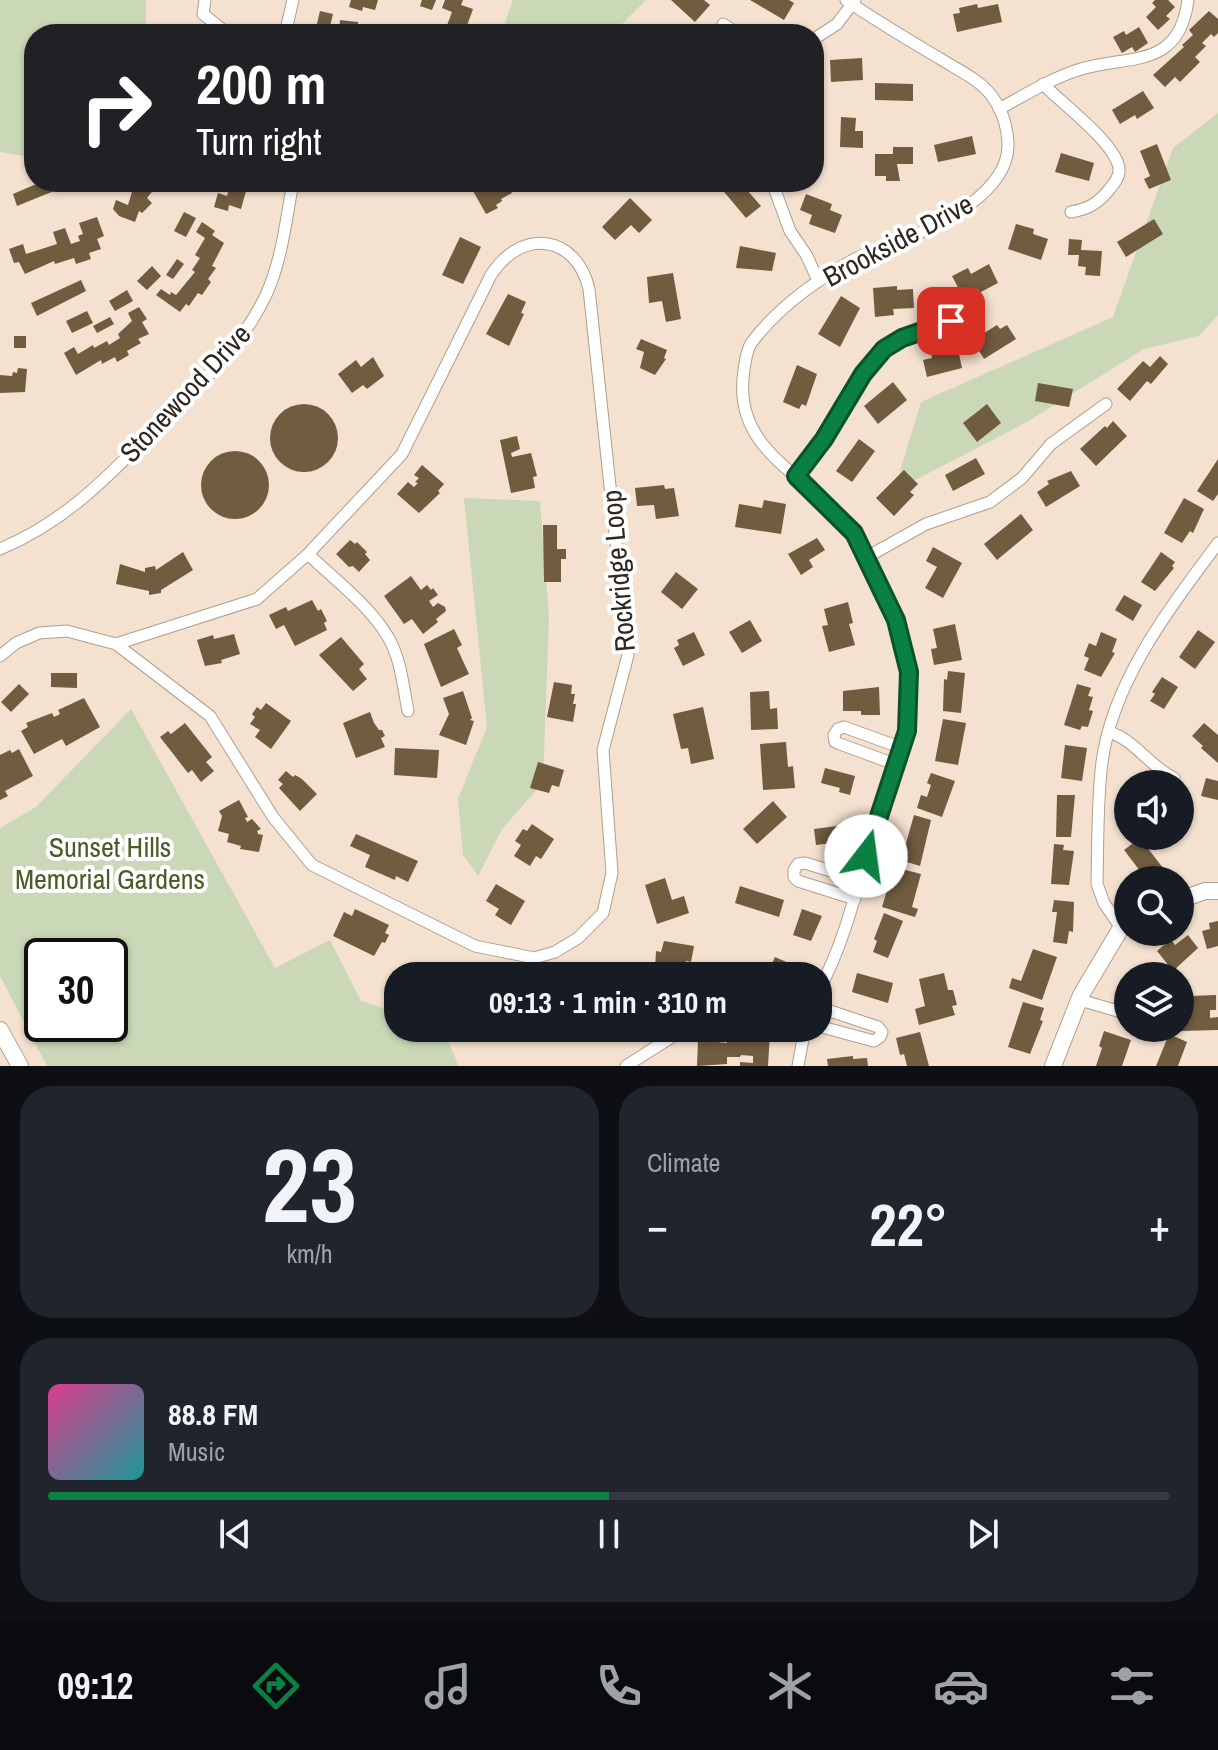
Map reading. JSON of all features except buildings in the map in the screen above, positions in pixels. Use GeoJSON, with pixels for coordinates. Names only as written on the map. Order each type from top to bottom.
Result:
{"type":"FeatureCollection","features":[{"type":"Feature","properties":{"kind":"street"},"geometry":{"type":"LineString","coordinates":[[205,0],[203,14],[216,24]]}},
{"type":"Feature","properties":{"kind":"street"},"geometry":{"type":"LineString","coordinates":[[287,24],[293,0]]}},
{"type":"Feature","properties":{"kind":"street"},"geometry":{"type":"LineString","coordinates":[[999,109],[1043,84],[1078,70],[1133,61],[1157,52],[1175,37],[1182,26],[1188,0]]}},
{"type":"Feature","properties":{"kind":"street","name":"Brookside Drive"},"geometry":{"type":"LineString","coordinates":[[824,32],[837,24],[851,1],[963,73],[990,93],[1007,128],[1008,151],[1002,168],[989,188],[968,206],[899,242],[866,253],[818,281],[783,310],[750,344],[743,378],[743,411],[757,438],[774,458],[854,533],[896,620],[909,672],[907,731],[832,963]]}},
{"type":"Feature","properties":{"kind":"street"},"geometry":{"type":"LineString","coordinates":[[1043,84],[1109,149],[1119,167],[1118,177],[1098,201],[1090,208],[1071,212]]}},
{"type":"Feature","properties":{"kind":"street","name":"Stonewood Drive"},"geometry":{"type":"LineString","coordinates":[[0,549],[29,537],[82,501],[236,344],[267,292],[279,255],[291,192]]}},
{"type":"Feature","properties":{"kind":"street"},"geometry":{"type":"LineString","coordinates":[[776,192],[790,231],[807,256],[818,281]]}},
{"type":"Feature","properties":{"kind":"street","name":"Rockridge Loop"},"geometry":{"type":"LineString","coordinates":[[534,243],[554,246],[574,259],[586,277],[589,289],[628,655],[603,750],[612,873],[603,913],[578,938],[555,952],[534,958],[475,946],[312,865],[273,817],[210,716],[116,644],[257,599],[308,554],[402,454],[499,263],[515,249],[534,243]]}},
{"type":"Feature","properties":{"kind":"street"},"geometry":{"type":"LineString","coordinates":[[796,476],[824,439],[863,374],[884,349],[902,338],[951,321]]}},
{"type":"Feature","properties":{"kind":"street"},"geometry":{"type":"LineString","coordinates":[[867,557],[926,524],[974,509],[1001,495],[1022,478],[1051,444],[1106,404]]}},
{"type":"Feature","properties":{"kind":"street"},"geometry":{"type":"LineString","coordinates":[[1114,914],[1104,903],[1097,884],[1102,761],[1114,712],[1136,665],[1218,543]]}},
{"type":"Feature","properties":{"kind":"street"},"geometry":{"type":"LineString","coordinates":[[308,554],[366,609],[388,637],[400,666],[408,711]]}},
{"type":"Feature","properties":{"kind":"street"},"geometry":{"type":"LineString","coordinates":[[0,656],[16,643],[39,633],[67,631],[116,644]]}},
{"type":"Feature","properties":{"kind":"street"},"geometry":{"type":"LineString","coordinates":[[152,670],[136,650],[140,643],[159,631]]}},
{"type":"Feature","properties":{"kind":"street"},"geometry":{"type":"LineString","coordinates":[[897,765],[835,742],[834,735],[844,727],[902,748]]}},
{"type":"Feature","properties":{"kind":"street"},"geometry":{"type":"LineString","coordinates":[[1109,732],[1119,735],[1159,770]]}},
{"type":"Feature","properties":{"kind":"street"},"geometry":{"type":"LineString","coordinates":[[855,899],[798,881],[794,870],[798,864],[805,863],[860,880]]}},
{"type":"Feature","properties":{"kind":"street"},"geometry":{"type":"LineString","coordinates":[[1194,895],[1218,891]]}},
{"type":"Feature","properties":{"kind":"street"},"geometry":{"type":"LineString","coordinates":[[1053,1066],[1080,1000],[1114,944]]}},
{"type":"Feature","properties":{"kind":"street"},"geometry":{"type":"LineString","coordinates":[[1080,1000],[1114,1010]]}},
{"type":"Feature","properties":{"kind":"street"},"geometry":{"type":"LineString","coordinates":[[832,1012],[878,1027],[882,1032],[879,1039],[874,1041],[832,1030]]}},
{"type":"Feature","properties":{"kind":"street"},"geometry":{"type":"LineString","coordinates":[[0,1030],[20,1066]]}},
{"type":"Feature","properties":{"kind":"street"},"geometry":{"type":"LineString","coordinates":[[626,1066],[664,1042]]}},
{"type":"Feature","properties":{"kind":"street"},"geometry":{"type":"LineString","coordinates":[[798,1066],[802,1042]]}},
{"type":"Feature","properties":{"kind":"green space"},"geometry":{"type":"Polygon","coordinates":[[[0,0],[146,0],[146,24],[24,24],[24,156],[0,152],[0,0]]]}},
{"type":"Feature","properties":{"kind":"green space"},"geometry":{"type":"Polygon","coordinates":[[[513,0],[646,0],[622,24],[505,24],[513,0]]]}},
{"type":"Feature","properties":{"kind":"green space"},"geometry":{"type":"Polygon","coordinates":[[[1218,113],[1218,315],[1199,336],[1144,349],[1027,422],[894,491],[921,402],[1113,317],[1173,148],[1218,113]]]}},
{"type":"Feature","properties":{"kind":"green space"},"geometry":{"type":"Polygon","coordinates":[[[464,498],[540,501],[549,617],[543,783],[502,829],[478,876],[463,855],[458,799],[487,727],[464,498]]]}},
{"type":"Feature","properties":{"kind":"green space","name":"Sunset Hills Memorial Gardens"},"geometry":{"type":"Polygon","coordinates":[[[131,709],[275,968],[330,940],[361,1001],[384,1008],[384,1042],[448,1042],[459,1066],[47,1066],[34,1042],[128,1042],[128,938],[24,938],[24,1022],[0,976],[0,828],[36,807],[131,709]]]}},
{"type":"Feature","properties":{"kind":"route"},"geometry":{"type":"LineString","coordinates":[[866,856],[907,731],[909,672],[896,620],[854,533],[796,476],[835,423],[863,374],[878,355],[902,338],[951,321]]}}]}
